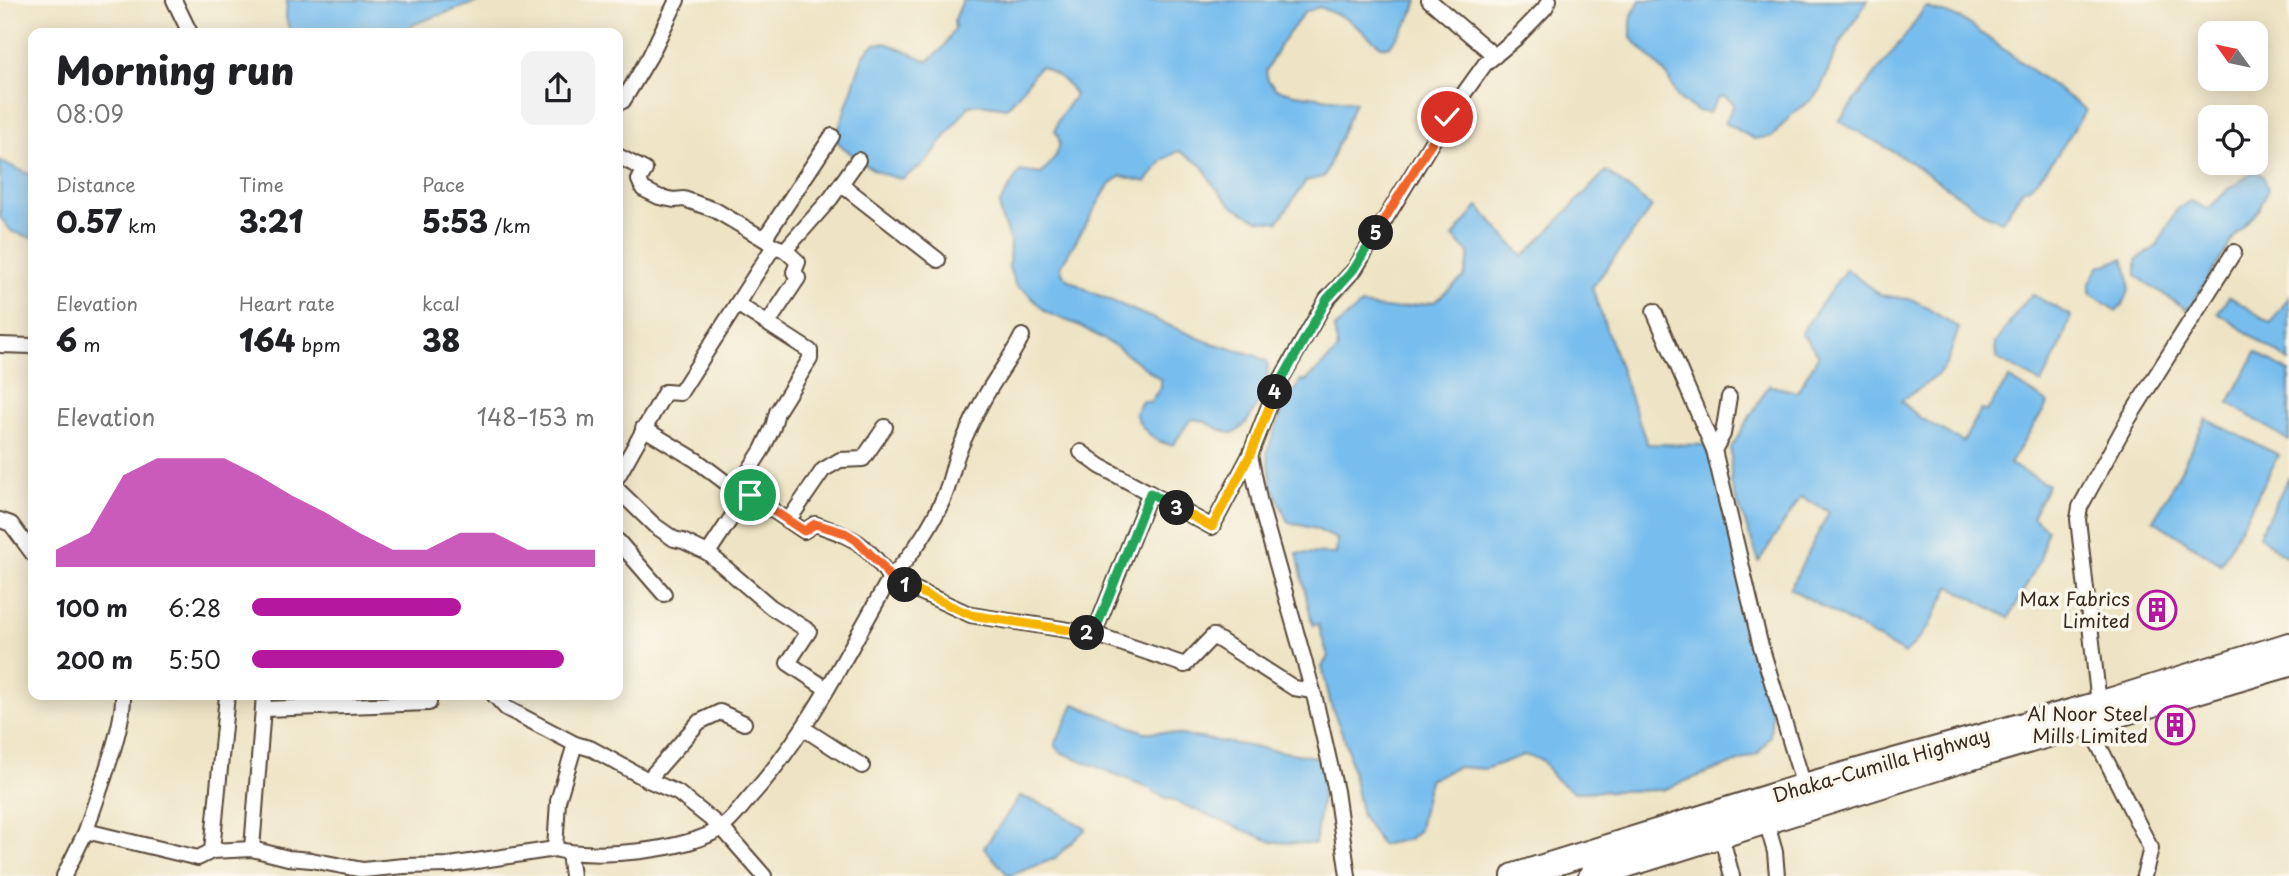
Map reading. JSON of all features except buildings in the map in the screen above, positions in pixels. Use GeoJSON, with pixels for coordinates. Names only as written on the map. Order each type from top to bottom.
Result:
{"type":"FeatureCollection","features":[{"type":"Feature","properties":{"kind":"highway","name":"Dhaka–Cumilla Highway"},"geometry":{"type":"LineString","coordinates":[[1591,876],[1629,870],[1721,835],[2093,714],[2289,645]]}},
{"type":"Feature","properties":{"kind":"highway","name":"Dhaka–Cumilla Highway"},"geometry":{"type":"LineString","coordinates":[[1514,876],[1804,786],[2289,664]]}},
{"type":"Feature","properties":{"kind":"street"},"geometry":{"type":"LineString","coordinates":[[174,0],[188,28]]}},
{"type":"Feature","properties":{"kind":"street"},"geometry":{"type":"LineString","coordinates":[[623,101],[650,55],[677,0]]}},
{"type":"Feature","properties":{"kind":"street"},"geometry":{"type":"LineString","coordinates":[[1430,0],[1495,55]]}},
{"type":"Feature","properties":{"kind":"street"},"geometry":{"type":"LineString","coordinates":[[1080,452],[1100,466],[1212,527],[1250,455],[1276,388],[1327,299],[1354,269],[1447,117],[1485,64],[1545,8],[1549,0]]}},
{"type":"Feature","properties":{"kind":"street"},"geometry":{"type":"LineString","coordinates":[[623,466],[665,392],[680,393],[737,304],[774,245],[832,136]]}},
{"type":"Feature","properties":{"kind":"street"},"geometry":{"type":"LineString","coordinates":[[623,159],[645,170],[639,180],[643,189],[659,197],[684,199],[715,210],[798,262],[794,272],[798,278],[768,323]]}},
{"type":"Feature","properties":{"kind":"street"},"geometry":{"type":"LineString","coordinates":[[774,245],[842,185],[858,160]]}},
{"type":"Feature","properties":{"kind":"street"},"geometry":{"type":"LineString","coordinates":[[842,185],[937,260]]}},
{"type":"Feature","properties":{"kind":"street"},"geometry":{"type":"LineString","coordinates":[[2144,876],[2151,848],[2093,714],[2078,519],[2080,507],[2136,407],[2234,253]]}},
{"type":"Feature","properties":{"kind":"street"},"geometry":{"type":"LineString","coordinates":[[708,553],[741,494],[778,412],[810,359],[810,351],[737,304]]}},
{"type":"Feature","properties":{"kind":"street"},"geometry":{"type":"LineString","coordinates":[[1654,311],[1714,450],[1760,643],[1804,786]]}},
{"type":"Feature","properties":{"kind":"street"},"geometry":{"type":"LineString","coordinates":[[86,831],[198,858],[212,851],[252,849],[288,858],[363,870],[450,865],[562,851],[629,854],[703,837],[722,828],[776,769],[813,715],[890,578],[906,562],[932,522],[947,491],[958,451],[986,394],[1022,336]]}},
{"type":"Feature","properties":{"kind":"street"},"geometry":{"type":"LineString","coordinates":[[0,345],[28,346]]}},
{"type":"Feature","properties":{"kind":"street"},"geometry":{"type":"LineString","coordinates":[[1714,450],[1723,434],[1729,397]]}},
{"type":"Feature","properties":{"kind":"street"},"geometry":{"type":"LineString","coordinates":[[788,521],[824,470],[840,460],[863,459],[885,426]]}},
{"type":"Feature","properties":{"kind":"street"},"geometry":{"type":"LineString","coordinates":[[643,428],[696,460],[741,494],[750,495],[804,531],[815,524],[845,533],[882,566],[890,578],[971,615],[1094,634],[1185,665],[1213,636],[1294,688],[1313,691]]}},
{"type":"Feature","properties":{"kind":"street"},"geometry":{"type":"LineString","coordinates":[[1250,455],[1260,504],[1313,691],[1336,791],[1348,876]]}},
{"type":"Feature","properties":{"kind":"street"},"geometry":{"type":"LineString","coordinates":[[1094,634],[1150,493]]}},
{"type":"Feature","properties":{"kind":"street"},"geometry":{"type":"LineString","coordinates":[[623,495],[653,525],[674,539],[708,553],[771,607],[809,631],[788,663],[827,690]]}},
{"type":"Feature","properties":{"kind":"street"},"geometry":{"type":"LineString","coordinates":[[0,520],[11,524],[28,547]]}},
{"type":"Feature","properties":{"kind":"street"},"geometry":{"type":"LineString","coordinates":[[623,547],[664,594]]}},
{"type":"Feature","properties":{"kind":"street"},"geometry":{"type":"LineString","coordinates":[[64,876],[86,831],[114,741],[124,700]]}},
{"type":"Feature","properties":{"kind":"street"},"geometry":{"type":"LineString","coordinates":[[212,851],[227,700]]}},
{"type":"Feature","properties":{"kind":"street"},"geometry":{"type":"LineString","coordinates":[[252,849],[264,702],[429,703],[429,700]]}},
{"type":"Feature","properties":{"kind":"street"},"geometry":{"type":"LineString","coordinates":[[499,700],[506,708],[575,744],[592,749],[678,793],[722,828],[764,876]]}},
{"type":"Feature","properties":{"kind":"street"},"geometry":{"type":"LineString","coordinates":[[648,780],[699,722],[720,712],[744,723]]}},
{"type":"Feature","properties":{"kind":"street"},"geometry":{"type":"LineString","coordinates":[[803,728],[862,766]]}},
{"type":"Feature","properties":{"kind":"street"},"geometry":{"type":"LineString","coordinates":[[572,876],[562,851],[558,801],[575,744]]}},
{"type":"Feature","properties":{"kind":"street"},"geometry":{"type":"LineString","coordinates":[[1766,821],[1775,852],[1777,876]]}},
{"type":"Feature","properties":{"kind":"street"},"geometry":{"type":"LineString","coordinates":[[1721,835],[1731,876]]}},
{"type":"Feature","properties":{"kind":"water"},"geometry":{"type":"Polygon","coordinates":[[[287,0],[483,0],[409,28],[289,28],[287,0]]]}},
{"type":"Feature","properties":{"kind":"water"},"geometry":{"type":"Polygon","coordinates":[[[963,0],[1418,1],[1407,24],[1389,47],[1381,46],[1347,19],[1319,7],[1305,12],[1280,45],[1266,71],[1268,80],[1276,89],[1355,102],[1324,177],[1306,181],[1278,222],[1258,220],[1231,205],[1212,183],[1203,166],[1179,151],[1163,160],[1146,182],[1121,176],[1109,185],[1061,266],[1067,279],[1091,292],[1208,342],[1257,356],[1267,362],[1267,379],[1262,396],[1253,413],[1236,432],[1226,432],[1201,420],[1190,420],[1174,444],[1156,439],[1145,430],[1135,413],[1142,401],[1150,402],[1161,387],[1161,380],[1117,347],[1078,325],[1047,313],[1025,291],[1016,286],[1009,268],[1010,241],[1000,214],[1000,203],[1020,171],[1041,174],[1057,154],[1059,143],[1055,131],[1058,120],[1075,95],[1060,78],[1040,66],[1006,108],[980,104],[969,106],[926,162],[902,179],[874,170],[835,140],[863,56],[869,49],[877,43],[885,43],[928,61],[943,48],[955,28],[954,21],[963,0]]]}},
{"type":"Feature","properties":{"kind":"water"},"geometry":{"type":"Polygon","coordinates":[[[1640,0],[1868,0],[1838,47],[1820,90],[1792,114],[1773,136],[1754,139],[1725,123],[1734,104],[1724,96],[1718,98],[1709,113],[1697,111],[1677,97],[1667,75],[1631,38],[1631,17],[1640,0]]]}},
{"type":"Feature","properties":{"kind":"water"},"geometry":{"type":"Polygon","coordinates":[[[1925,7],[1962,19],[2086,110],[2052,162],[2036,181],[2027,189],[2024,188],[2002,221],[1987,215],[1903,157],[1839,121],[1925,7]]]}},
{"type":"Feature","properties":{"kind":"water"},"geometry":{"type":"Polygon","coordinates":[[[0,161],[28,174],[28,237],[12,232],[0,217],[0,161]]]}},
{"type":"Feature","properties":{"kind":"water"},"geometry":{"type":"Polygon","coordinates":[[[1606,171],[1652,207],[1592,288],[1647,444],[1709,445],[1772,710],[1770,736],[1758,754],[1662,790],[1574,792],[1554,778],[1542,760],[1524,755],[1485,769],[1457,767],[1429,780],[1419,830],[1409,839],[1381,845],[1362,816],[1347,746],[1331,705],[1322,667],[1328,656],[1318,624],[1313,625],[1311,619],[1297,553],[1336,554],[1337,539],[1316,529],[1288,522],[1272,486],[1267,452],[1290,391],[1295,391],[1300,381],[1306,381],[1338,350],[1334,328],[1361,305],[1393,309],[1434,302],[1464,277],[1470,254],[1453,237],[1478,206],[1523,257],[1606,171]]]}},
{"type":"Feature","properties":{"kind":"water"},"geometry":{"type":"Polygon","coordinates":[[[2249,175],[2263,176],[2268,189],[2259,210],[2237,233],[2188,310],[2136,276],[2136,260],[2157,246],[2177,209],[2191,201],[2208,209],[2249,175]]]}},
{"type":"Feature","properties":{"kind":"water"},"geometry":{"type":"Polygon","coordinates":[[[2123,258],[2129,286],[2126,299],[2116,311],[2090,293],[2090,283],[2100,265],[2123,258]]]}},
{"type":"Feature","properties":{"kind":"water"},"geometry":{"type":"Polygon","coordinates":[[[1846,269],[1880,295],[1914,300],[1959,328],[1947,363],[1937,376],[1901,401],[1919,417],[1963,442],[1981,410],[1987,411],[2009,378],[2048,403],[2010,464],[2048,485],[2032,517],[2047,529],[2040,560],[2009,618],[1950,586],[1928,628],[1905,654],[1790,588],[1829,512],[1801,497],[1759,561],[1731,484],[1731,448],[1769,385],[1797,392],[1819,355],[1801,333],[1846,269]]]}},
{"type":"Feature","properties":{"kind":"water"},"geometry":{"type":"Polygon","coordinates":[[[2033,295],[2071,316],[2060,347],[2041,383],[1996,358],[1995,343],[2027,299],[2033,295]]]}},
{"type":"Feature","properties":{"kind":"water"},"geometry":{"type":"Polygon","coordinates":[[[2229,296],[2271,323],[2289,297],[2289,361],[2218,313],[2229,296]]]}},
{"type":"Feature","properties":{"kind":"water"},"geometry":{"type":"Polygon","coordinates":[[[2256,352],[2289,372],[2289,441],[2229,403],[2256,352]]]}},
{"type":"Feature","properties":{"kind":"water"},"geometry":{"type":"Polygon","coordinates":[[[2206,419],[2279,455],[2221,564],[2153,520],[2206,419]]]}},
{"type":"Feature","properties":{"kind":"water"},"geometry":{"type":"Polygon","coordinates":[[[2289,477],[2289,558],[2259,535],[2289,477]]]}},
{"type":"Feature","properties":{"kind":"water"},"geometry":{"type":"Polygon","coordinates":[[[1074,704],[1144,732],[1163,732],[1327,759],[1315,844],[1272,842],[1060,752],[1055,745],[1074,704]]]}},
{"type":"Feature","properties":{"kind":"water"},"geometry":{"type":"Polygon","coordinates":[[[1020,796],[1054,809],[1086,829],[1054,859],[1009,876],[984,848],[1020,796]]]}},
{"type":"Feature","properties":{"kind":"place","name":"Max Fabrics Limited"},"geometry":{"type":"Point","coordinates":[2157,610]}},
{"type":"Feature","properties":{"kind":"place","name":"Al Noor Steel Mills Limited"},"geometry":{"type":"Point","coordinates":[2175,725]}},
{"type":"Feature","properties":{"kind":"route"},"geometry":{"type":"LineString","coordinates":[[750,495],[804,531],[815,524],[845,533],[856,540],[890,578],[971,615],[1094,634],[1150,493],[1212,527],[1250,455],[1276,388],[1298,349],[1327,299],[1354,269],[1447,117]]}}]}
